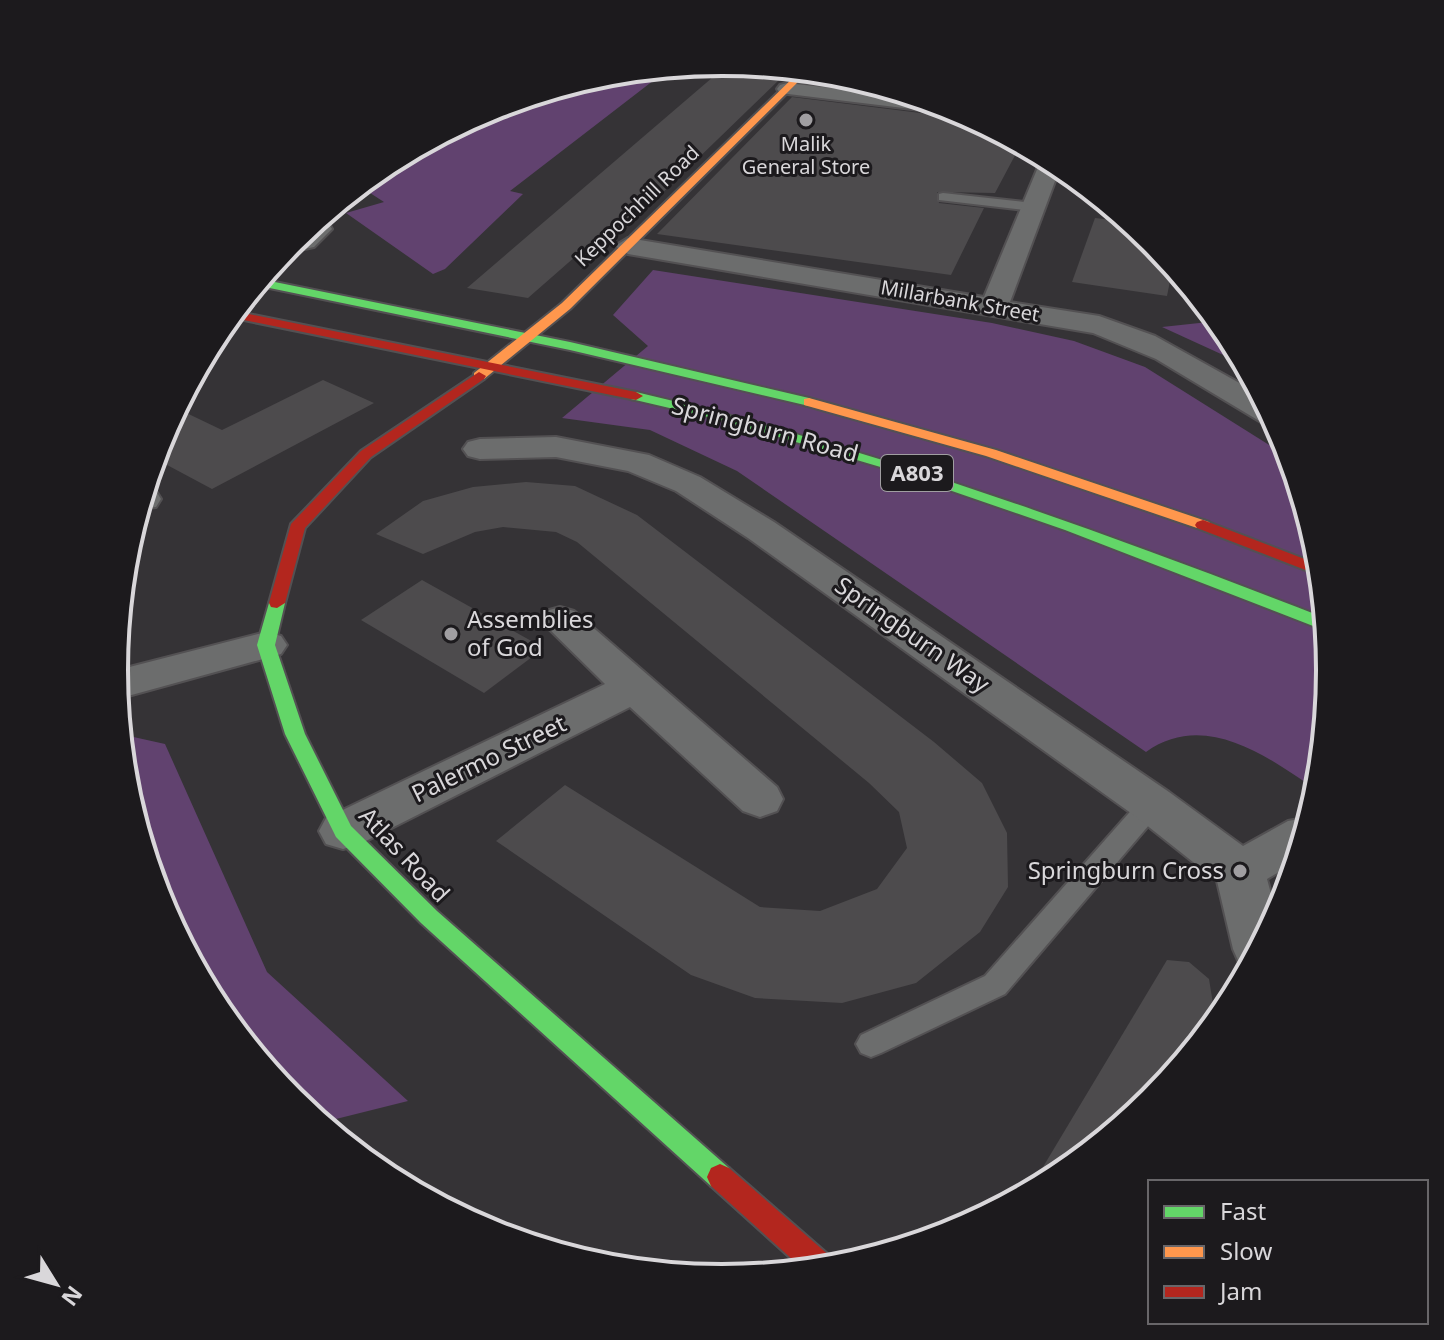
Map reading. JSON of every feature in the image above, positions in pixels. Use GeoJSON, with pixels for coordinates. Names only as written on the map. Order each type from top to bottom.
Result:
{"type":"FeatureCollection","features":[{"type":"Feature","properties":{"kind":"main road","name":"Keppochhill Road"},"geometry":{"type":"LineString","coordinates":[[494,366],[530,338],[628,246],[795,80]]}},
{"type":"Feature","properties":{"kind":"main road","name":"Springburn Road"},"geometry":{"type":"LineString","coordinates":[[270,284],[530,338],[799,399],[980,450],[1186,520],[1307,566]]}},
{"type":"Feature","properties":{"kind":"main road","name":"Springburn Road"},"geometry":{"type":"LineString","coordinates":[[245,317],[653,400],[856,453],[1051,519],[1314,620]]}},
{"type":"Feature","properties":{"kind":"main road"},"geometry":{"type":"LineString","coordinates":[[266,645],[297,527],[366,454],[494,366]]}},
{"type":"Feature","properties":{"kind":"main road","name":"Atlas Road"},"geometry":{"type":"LineString","coordinates":[[266,645],[295,734],[343,831],[429,917],[810,1257]]}},
{"type":"Feature","properties":{"kind":"street"},"geometry":{"type":"LineString","coordinates":[[787,89],[888,100]]}},
{"type":"Feature","properties":{"kind":"street"},"geometry":{"type":"LineString","coordinates":[[994,307],[1046,172]]}},
{"type":"Feature","properties":{"kind":"street","name":"Millarbank Street"},"geometry":{"type":"LineString","coordinates":[[628,246],[994,307],[1127,333],[1254,405]]}},
{"type":"Feature","properties":{"kind":"street","name":"Springburn Way"},"geometry":{"type":"LineString","coordinates":[[480,449],[556,447],[637,462],[688,484],[761,530],[1152,804],[1240,871]]}},
{"type":"Feature","properties":{"kind":"street"},"geometry":{"type":"LineString","coordinates":[[560,620],[760,799]]}},
{"type":"Feature","properties":{"kind":"street"},"geometry":{"type":"LineString","coordinates":[[128,682],[266,645]]}},
{"type":"Feature","properties":{"kind":"street","name":"Palermo Street"},"geometry":{"type":"LineString","coordinates":[[343,831],[635,687]]}},
{"type":"Feature","properties":{"kind":"street"},"geometry":{"type":"LineString","coordinates":[[1255,933],[1240,871],[1290,843]]}},
{"type":"Feature","properties":{"kind":"lane"},"geometry":{"type":"LineString","coordinates":[[943,197],[1033,207]]}},
{"type":"Feature","properties":{"kind":"lane"},"geometry":{"type":"LineString","coordinates":[[871,1044],[995,985],[1152,804]]}},
{"type":"Feature","properties":{"kind":"shaded area"},"geometry":{"type":"Polygon","coordinates":[[[654,80],[510,191],[523,194],[445,269],[433,274],[346,213],[384,202],[369,192],[459,137],[568,96],[654,80]]]}},
{"type":"Feature","properties":{"kind":"shaded area"},"geometry":{"type":"Polygon","coordinates":[[[653,270],[992,323],[1074,341],[1145,367],[1272,447],[1296,516],[1305,554],[1315,631],[1315,709],[1306,782],[1248,748],[1208,736],[1187,736],[1166,741],[1146,752],[737,471],[650,430],[562,418],[648,346],[613,315],[653,270]]]}},
{"type":"Feature","properties":{"kind":"shaded area"},"geometry":{"type":"Polygon","coordinates":[[[1203,323],[1226,356],[1162,327],[1203,323]]]}},
{"type":"Feature","properties":{"kind":"shaded area"},"geometry":{"type":"Polygon","coordinates":[[[132,737],[165,744],[267,972],[408,1101],[333,1120],[275,1062],[251,1032],[208,967],[173,897],[148,824],[132,737]]]}},
{"type":"Feature","properties":{"kind":"building"},"geometry":{"type":"Polygon","coordinates":[[[714,76],[780,79],[624,230],[608,228],[528,298],[467,288],[714,76]]]}},
{"type":"Feature","properties":{"kind":"building"},"geometry":{"type":"Polygon","coordinates":[[[792,97],[930,114],[985,137],[1016,154],[995,193],[937,192],[939,203],[984,208],[951,275],[657,234],[792,97]]]}},
{"type":"Feature","properties":{"kind":"building"},"geometry":{"type":"Polygon","coordinates":[[[1095,218],[1114,223],[1170,280],[1167,296],[1072,282],[1095,218]]]}},
{"type":"Feature","properties":{"kind":"building"},"geometry":{"type":"Polygon","coordinates":[[[323,380],[374,403],[212,489],[165,464],[186,413],[222,430],[323,380]]]}},
{"type":"Feature","properties":{"kind":"building"},"geometry":{"type":"Polygon","coordinates":[[[526,482],[575,486],[637,515],[934,742],[982,783],[1007,833],[1008,887],[980,932],[916,983],[842,1003],[755,998],[691,975],[496,841],[565,785],[760,907],[820,911],[877,889],[907,848],[899,812],[869,783],[577,542],[556,532],[503,527],[475,532],[423,554],[376,534],[423,501],[473,487],[526,482]]]}},
{"type":"Feature","properties":{"kind":"building","name":"Assemblies of God"},"geometry":{"type":"Polygon","coordinates":[[[422,580],[544,648],[484,693],[361,620],[422,580]]]}},
{"type":"Feature","properties":{"kind":"building"},"geometry":{"type":"Polygon","coordinates":[[[1167,960],[1189,962],[1209,979],[1213,1004],[1169,1062],[1142,1090],[1084,1141],[1041,1171],[1167,960]]]}},
{"type":"Feature","properties":{"kind":"traffic: fast"},"geometry":{"type":"LineString","coordinates":[[270,284],[570,346],[809,402]]}},
{"type":"Feature","properties":{"kind":"traffic: fast"},"geometry":{"type":"LineString","coordinates":[[636,396],[812,441],[899,468],[1071,527],[1314,620]]}},
{"type":"Feature","properties":{"kind":"traffic: fast"},"geometry":{"type":"LineString","coordinates":[[277,603],[266,645],[295,734],[343,831],[429,917],[720,1177]]}},
{"type":"Feature","properties":{"kind":"traffic: slow"},"geometry":{"type":"LineString","coordinates":[[479,376],[566,306],[794,80]]}},
{"type":"Feature","properties":{"kind":"traffic: slow"},"geometry":{"type":"LineString","coordinates":[[809,402],[991,453],[1203,525]]}},
{"type":"Feature","properties":{"kind":"traffic: jam"},"geometry":{"type":"LineString","coordinates":[[245,317],[636,396]]}},
{"type":"Feature","properties":{"kind":"traffic: jam"},"geometry":{"type":"LineString","coordinates":[[277,603],[297,527],[366,454],[479,376]]}},
{"type":"Feature","properties":{"kind":"traffic: jam"},"geometry":{"type":"LineString","coordinates":[[1203,525],[1307,566]]}},
{"type":"Feature","properties":{"kind":"traffic: jam"},"geometry":{"type":"LineString","coordinates":[[720,1177],[810,1257]]}},
{"type":"Feature","properties":{"kind":"place","name":"Malik General Store"},"geometry":{"type":"Point","coordinates":[806,120]}},
{"type":"Feature","properties":{"kind":"place","name":"Assemblies of God"},"geometry":{"type":"Point","coordinates":[451,634]}},
{"type":"Feature","properties":{"kind":"place","name":"Springburn Cross"},"geometry":{"type":"Point","coordinates":[1240,871]}}]}
